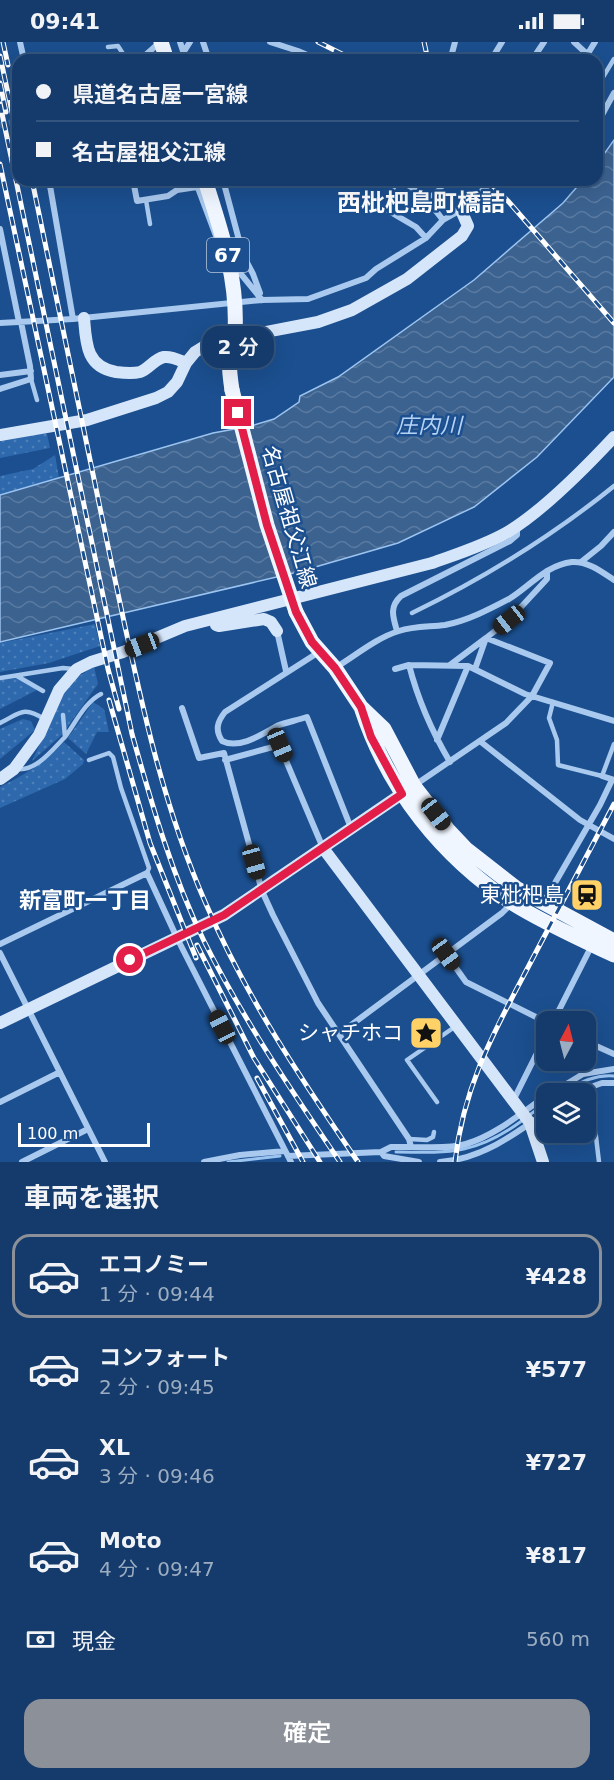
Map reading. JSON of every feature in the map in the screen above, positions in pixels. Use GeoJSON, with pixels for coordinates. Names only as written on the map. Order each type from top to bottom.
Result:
{"type":"FeatureCollection","features":[{"type":"Feature","properties":{"kind":"main road","name":"名古屋祖父江線"},"geometry":{"type":"LineString","coordinates":[[201,186],[227,250],[236,296],[230,374],[232,390],[267,525],[296,612],[312,642],[335,668],[361,707],[384,729],[408,790],[438,841],[457,861],[512,903],[614,955]]}},
{"type":"Feature","properties":{"kind":"main road"},"geometry":{"type":"LineString","coordinates":[[0,435],[87,420],[156,398],[168,392],[177,382],[186,363],[195,352],[208,344],[233,337],[318,322],[365,304],[407,279],[462,236],[468,226],[462,210]]}},
{"type":"Feature","properties":{"kind":"main road"},"geometry":{"type":"LineString","coordinates":[[78,318],[88,349],[96,364],[104,369],[122,373],[139,372],[147,369],[160,358],[166,357],[186,363]]}},
{"type":"Feature","properties":{"kind":"main road"},"geometry":{"type":"LineString","coordinates":[[0,779],[14,769],[39,735],[59,690],[77,669],[185,626],[432,563],[465,551],[504,534],[517,525],[559,491],[614,437]]}},
{"type":"Feature","properties":{"kind":"main road"},"geometry":{"type":"LineString","coordinates":[[206,622],[219,626],[264,619],[271,622],[277,631]]}},
{"type":"Feature","properties":{"kind":"main road"},"geometry":{"type":"LineString","coordinates":[[0,1023],[224,915],[408,790]]}},
{"type":"Feature","properties":{"kind":"main road","name":"名古屋祖父江線"},"geometry":{"type":"LineString","coordinates":[[408,790],[466,849],[499,876],[543,904],[614,941]]}},
{"type":"Feature","properties":{"kind":"main road"},"geometry":{"type":"LineString","coordinates":[[323,848],[526,1118],[543,1162]]}},
{"type":"Feature","properties":{"kind":"street"},"geometry":{"type":"LineString","coordinates":[[147,54],[160,42]]}},
{"type":"Feature","properties":{"kind":"street"},"geometry":{"type":"LineString","coordinates":[[270,42],[303,54]]}},
{"type":"Feature","properties":{"kind":"street"},"geometry":{"type":"LineString","coordinates":[[603,113],[614,93]]}},
{"type":"Feature","properties":{"kind":"street"},"geometry":{"type":"LineString","coordinates":[[50,186],[78,318]]}},
{"type":"Feature","properties":{"kind":"street"},"geometry":{"type":"LineString","coordinates":[[134,186],[138,201],[168,196],[188,186]]}},
{"type":"Feature","properties":{"kind":"street"},"geometry":{"type":"LineString","coordinates":[[200,186],[209,222],[223,252],[262,300]]}},
{"type":"Feature","properties":{"kind":"street"},"geometry":{"type":"LineString","coordinates":[[225,186],[243,255],[253,274],[262,300]]}},
{"type":"Feature","properties":{"kind":"street"},"geometry":{"type":"LineString","coordinates":[[395,186],[387,210],[416,227],[426,238]]}},
{"type":"Feature","properties":{"kind":"street"},"geometry":{"type":"LineString","coordinates":[[411,186],[427,200],[442,220]]}},
{"type":"Feature","properties":{"kind":"street"},"geometry":{"type":"LineString","coordinates":[[0,323],[78,318],[262,300],[308,299],[366,278],[376,269],[426,238],[442,220],[462,210],[488,186]]}},
{"type":"Feature","properties":{"kind":"street"},"geometry":{"type":"LineString","coordinates":[[0,229],[31,371],[31,379],[0,389]]}},
{"type":"Feature","properties":{"kind":"street"},"geometry":{"type":"LineString","coordinates":[[0,375],[31,371]]}},
{"type":"Feature","properties":{"kind":"street"},"geometry":{"type":"LineString","coordinates":[[397,631],[392,615],[393,607],[401,596],[510,541],[517,536],[517,525]]}},
{"type":"Feature","properties":{"kind":"street"},"geometry":{"type":"LineString","coordinates":[[581,562],[601,546],[614,531]]}},
{"type":"Feature","properties":{"kind":"street"},"geometry":{"type":"LineString","coordinates":[[335,668],[375,642],[397,631],[460,621],[512,597],[547,571],[566,563],[581,562],[614,580]]}},
{"type":"Feature","properties":{"kind":"street"},"geometry":{"type":"LineString","coordinates":[[450,665],[509,620],[547,579],[547,571]]}},
{"type":"Feature","properties":{"kind":"street"},"geometry":{"type":"LineString","coordinates":[[277,631],[286,671]]}},
{"type":"Feature","properties":{"kind":"street"},"geometry":{"type":"LineString","coordinates":[[475,669],[486,638]]}},
{"type":"Feature","properties":{"kind":"street"},"geometry":{"type":"LineString","coordinates":[[408,790],[506,723],[532,696],[550,663],[486,638]]}},
{"type":"Feature","properties":{"kind":"street"},"geometry":{"type":"LineString","coordinates":[[320,651],[225,712],[217,728],[222,741],[236,744],[307,717],[351,829]]}},
{"type":"Feature","properties":{"kind":"street"},"geometry":{"type":"LineString","coordinates":[[409,665],[416,692],[437,740],[450,762]]}},
{"type":"Feature","properties":{"kind":"street"},"geometry":{"type":"LineString","coordinates":[[395,669],[409,665],[468,666],[532,696],[614,721]]}},
{"type":"Feature","properties":{"kind":"street"},"geometry":{"type":"LineString","coordinates":[[437,740],[468,666]]}},
{"type":"Feature","properties":{"kind":"street"},"geometry":{"type":"LineString","coordinates":[[182,708],[199,758],[224,753],[262,891],[318,1003],[409,1139],[411,1147]]}},
{"type":"Feature","properties":{"kind":"street"},"geometry":{"type":"LineString","coordinates":[[273,730],[323,848]]}},
{"type":"Feature","properties":{"kind":"street"},"geometry":{"type":"LineString","coordinates":[[481,742],[588,825],[614,839]]}},
{"type":"Feature","properties":{"kind":"street"},"geometry":{"type":"LineString","coordinates":[[225,760],[280,745]]}},
{"type":"Feature","properties":{"kind":"street"},"geometry":{"type":"LineString","coordinates":[[543,904],[613,780],[602,776]]}},
{"type":"Feature","properties":{"kind":"street"},"geometry":{"type":"LineString","coordinates":[[0,944],[147,873],[177,938],[288,1156]]}},
{"type":"Feature","properties":{"kind":"street"},"geometry":{"type":"LineString","coordinates":[[339,1034],[502,913],[512,903]]}},
{"type":"Feature","properties":{"kind":"street"},"geometry":{"type":"LineString","coordinates":[[558,1011],[592,944]]}},
{"type":"Feature","properties":{"kind":"street"},"geometry":{"type":"LineString","coordinates":[[0,952],[105,1162]]}},
{"type":"Feature","properties":{"kind":"street"},"geometry":{"type":"LineString","coordinates":[[446,954],[466,982],[536,1017]]}},
{"type":"Feature","properties":{"kind":"street"},"geometry":{"type":"LineString","coordinates":[[596,1046],[614,1054]]}},
{"type":"Feature","properties":{"kind":"street"},"geometry":{"type":"LineString","coordinates":[[513,1101],[536,1055]]}},
{"type":"Feature","properties":{"kind":"street"},"geometry":{"type":"LineString","coordinates":[[568,1083],[583,1074],[614,1069]]}},
{"type":"Feature","properties":{"kind":"street"},"geometry":{"type":"LineString","coordinates":[[0,1102],[60,1072]]}},
{"type":"Feature","properties":{"kind":"street"},"geometry":{"type":"LineString","coordinates":[[596,1085],[614,1083]]}},
{"type":"Feature","properties":{"kind":"street"},"geometry":{"type":"LineString","coordinates":[[440,1162],[467,1157],[505,1140],[536,1107]]}},
{"type":"Feature","properties":{"kind":"street"},"geometry":{"type":"LineString","coordinates":[[204,1162],[240,1155],[288,1156],[381,1152],[391,1147],[442,1148],[464,1144],[536,1115]]}},
{"type":"Feature","properties":{"kind":"street"},"geometry":{"type":"LineString","coordinates":[[22,1162],[88,1129]]}},
{"type":"Feature","properties":{"kind":"street"},"geometry":{"type":"LineString","coordinates":[[381,1152],[384,1156],[419,1162]]}},
{"type":"Feature","properties":{"kind":"lane"},"geometry":{"type":"LineString","coordinates":[[108,47],[118,46],[123,54]]}},
{"type":"Feature","properties":{"kind":"lane"},"geometry":{"type":"LineString","coordinates":[[603,77],[614,59]]}},
{"type":"Feature","properties":{"kind":"lane"},"geometry":{"type":"LineString","coordinates":[[427,200],[443,186]]}},
{"type":"Feature","properties":{"kind":"lane"},"geometry":{"type":"LineString","coordinates":[[146,200],[150,224]]}},
{"type":"Feature","properties":{"kind":"lane"},"geometry":{"type":"LineString","coordinates":[[31,379],[37,400]]}},
{"type":"Feature","properties":{"kind":"lane"},"geometry":{"type":"LineString","coordinates":[[412,613],[465,588],[515,558],[554,532],[614,486]]}},
{"type":"Feature","properties":{"kind":"lane"},"geometry":{"type":"LineString","coordinates":[[0,678],[63,668],[77,669]]}},
{"type":"Feature","properties":{"kind":"lane"},"geometry":{"type":"LineString","coordinates":[[17,676],[43,691]]}},
{"type":"Feature","properties":{"kind":"lane"},"geometry":{"type":"LineString","coordinates":[[14,769],[25,770],[44,758],[65,737],[92,700],[101,694]]}},
{"type":"Feature","properties":{"kind":"lane"},"geometry":{"type":"LineString","coordinates":[[553,702],[549,718],[557,740],[558,765],[602,776],[614,744]]}},
{"type":"Feature","properties":{"kind":"lane"},"geometry":{"type":"LineString","coordinates":[[0,723],[19,712],[33,712],[46,720]]}},
{"type":"Feature","properties":{"kind":"lane"},"geometry":{"type":"LineString","coordinates":[[63,715],[65,737]]}},
{"type":"Feature","properties":{"kind":"lane"},"geometry":{"type":"LineString","coordinates":[[89,760],[109,753],[113,757],[121,788],[149,868],[147,873]]}},
{"type":"Feature","properties":{"kind":"lane"},"geometry":{"type":"LineString","coordinates":[[436,1102],[407,1060],[456,1026]]}},
{"type":"Feature","properties":{"kind":"lane"},"geometry":{"type":"LineString","coordinates":[[409,1139],[427,1140],[433,1137],[434,1132]]}},
{"type":"Feature","properties":{"kind":"lane"},"geometry":{"type":"LineString","coordinates":[[596,1143],[598,1162]]}},
{"type":"Feature","properties":{"kind":"shaded area"},"geometry":{"type":"Polygon","coordinates":[[[44,432],[47,434],[50,448],[0,458],[0,438],[44,432]]]}},
{"type":"Feature","properties":{"kind":"shaded area"},"geometry":{"type":"Polygon","coordinates":[[[55,455],[59,478],[0,495],[0,476],[33,469],[55,455]]]}},
{"type":"Feature","properties":{"kind":"shaded area"},"geometry":{"type":"Polygon","coordinates":[[[95,624],[100,646],[49,663],[0,672],[0,643],[95,624]]]}},
{"type":"Feature","properties":{"kind":"shaded area"},"geometry":{"type":"Polygon","coordinates":[[[94,666],[98,684],[66,729],[63,714],[63,734],[32,761],[62,695],[74,680],[94,666]]]}},
{"type":"Feature","properties":{"kind":"shaded area"},"geometry":{"type":"Polygon","coordinates":[[[15,677],[37,690],[0,709],[0,680],[15,677]]]}},
{"type":"Feature","properties":{"kind":"shaded area"},"geometry":{"type":"Polygon","coordinates":[[[93,702],[104,709],[109,732],[97,732],[86,754],[68,738],[93,702]]]}},
{"type":"Feature","properties":{"kind":"shaded area"},"geometry":{"type":"Polygon","coordinates":[[[23,719],[31,721],[35,730],[0,759],[0,729],[23,719]]]}},
{"type":"Feature","properties":{"kind":"shaded area"},"geometry":{"type":"Polygon","coordinates":[[[64,742],[84,760],[83,764],[65,779],[0,808],[0,787],[34,768],[64,742]]]}},
{"type":"Feature","properties":{"kind":"water","name":"庄内川"},"geometry":{"type":"Polygon","coordinates":[[[614,140],[614,377],[537,457],[474,507],[398,543],[298,572],[0,642],[0,495],[213,433],[274,419],[299,402],[300,396],[338,377],[474,280],[563,203],[578,186],[603,186],[603,156],[614,140]]]}},
{"type":"Feature","properties":{"kind":"waterway"},"geometry":{"type":"LineString","coordinates":[[579,1083],[592,1078],[614,1076]]}},
{"type":"Feature","properties":{"kind":"waterway"},"geometry":{"type":"LineString","coordinates":[[528,1116],[536,1110]]}},
{"type":"Feature","properties":{"kind":"waterway"},"geometry":{"type":"LineString","coordinates":[[396,1152],[463,1149],[491,1139],[523,1120]]}},
{"type":"Feature","properties":{"kind":"waterway"},"geometry":{"type":"LineString","coordinates":[[228,1162],[280,1156]]}},
{"type":"Feature","properties":{"kind":"tunnel"},"geometry":{"type":"LineString","coordinates":[[0,125],[12,122]]}},
{"type":"Feature","properties":{"kind":"railway"},"geometry":{"type":"LineString","coordinates":[[3,42],[8,65]]}},
{"type":"Feature","properties":{"kind":"railway"},"geometry":{"type":"LineString","coordinates":[[318,42],[342,54]]}},
{"type":"Feature","properties":{"kind":"railway"},"geometry":{"type":"LineString","coordinates":[[424,42],[427,54]]}},
{"type":"Feature","properties":{"kind":"railway"},"geometry":{"type":"LineString","coordinates":[[0,56],[12,112]]}},
{"type":"Feature","properties":{"kind":"railway"},"geometry":{"type":"LineString","coordinates":[[0,83],[6,112]]}},
{"type":"Feature","properties":{"kind":"railway"},"geometry":{"type":"LineString","coordinates":[[0,104],[12,161]]}},
{"type":"Feature","properties":{"kind":"railway"},"geometry":{"type":"LineString","coordinates":[[0,164],[108,669],[119,709]]}},
{"type":"Feature","properties":{"kind":"railway"},"geometry":{"type":"LineString","coordinates":[[17,186],[132,734],[164,839],[182,891],[219,970],[268,1054],[340,1162]]}},
{"type":"Feature","properties":{"kind":"railway"},"geometry":{"type":"LineString","coordinates":[[33,186],[130,648],[150,735],[174,821],[206,904],[239,972],[295,1068],[358,1162]]}},
{"type":"Feature","properties":{"kind":"railway"},"geometry":{"type":"LineString","coordinates":[[493,186],[614,323]]}},
{"type":"Feature","properties":{"kind":"railway"},"geometry":{"type":"LineString","coordinates":[[109,700],[150,843],[196,958]]}},
{"type":"Feature","properties":{"kind":"railway"},"geometry":{"type":"LineString","coordinates":[[455,1162],[466,1105],[484,1054],[614,804]]}},
{"type":"Feature","properties":{"kind":"railway"},"geometry":{"type":"LineString","coordinates":[[197,945],[254,1058],[320,1162]]}},
{"type":"Feature","properties":{"kind":"railway"},"geometry":{"type":"LineString","coordinates":[[257,1078],[303,1162]]}},
{"type":"Feature","properties":{"kind":"place","name":"東枇杷島"},"geometry":{"type":"Point","coordinates":[587,895]}},
{"type":"Feature","properties":{"kind":"place","name":"シャチホコ"},"geometry":{"type":"Point","coordinates":[426,1033]}},
{"type":"Feature","properties":{"kind":"district","name":"西枇杷島町橋詰"},"geometry":{"type":"Point","coordinates":[421,203]}},
{"type":"Feature","properties":{"kind":"district","name":"新富町一丁目"},"geometry":{"type":"Point","coordinates":[85,900]}},
{"type":"Feature","properties":{"kind":"route"},"geometry":{"type":"LineString","coordinates":[[130,960],[224,915],[402,794],[371,737],[361,707],[335,668],[312,642],[296,612],[267,525],[238,413]]}}]}
